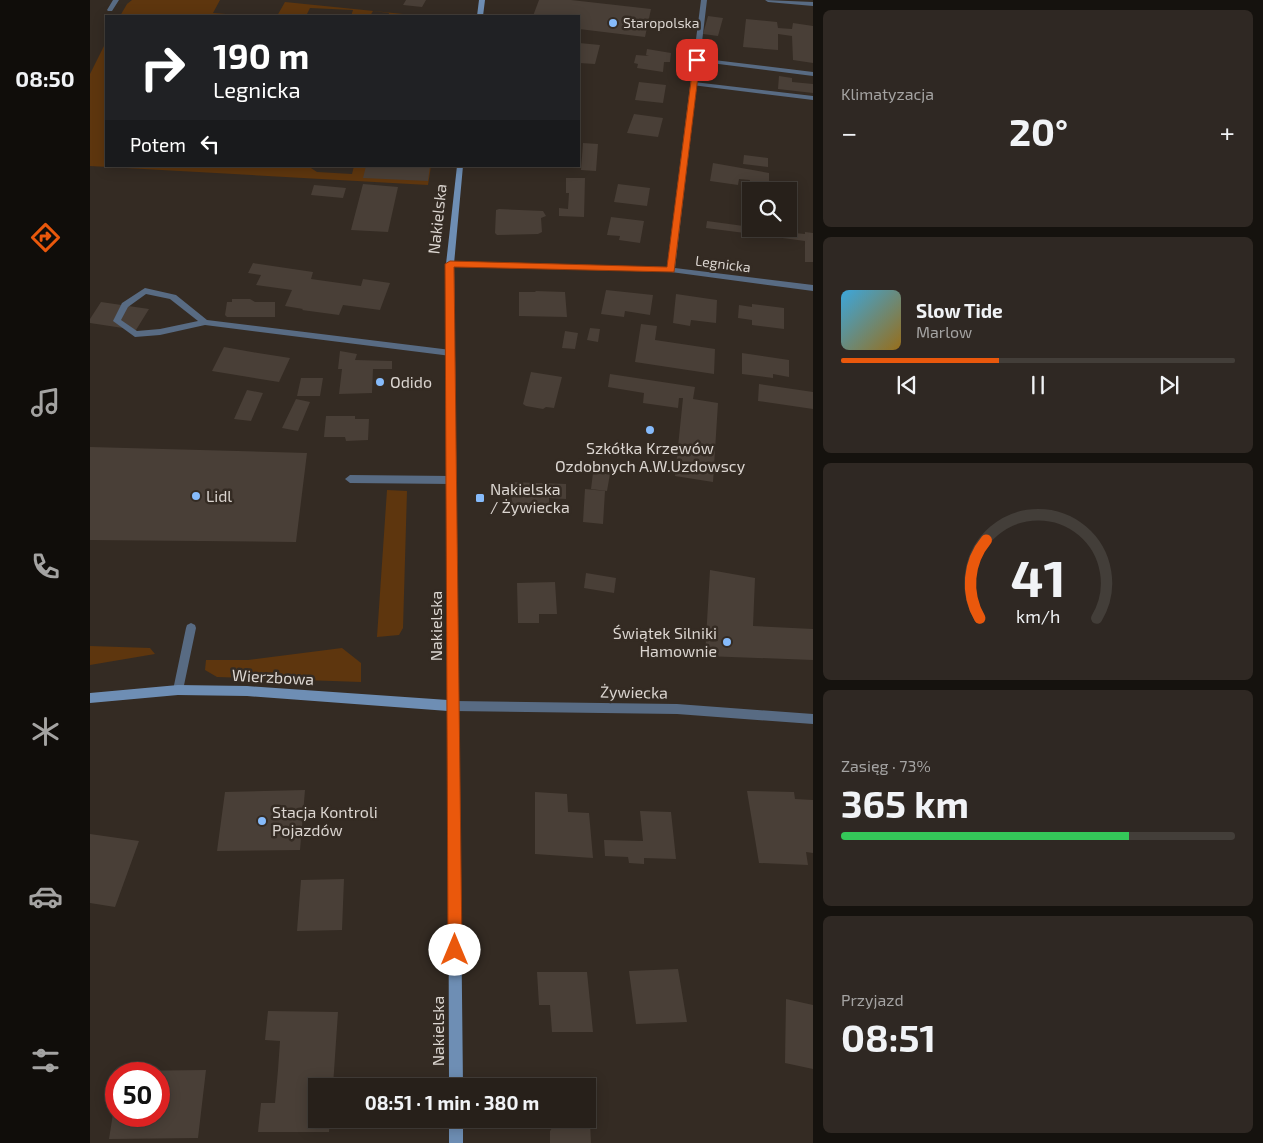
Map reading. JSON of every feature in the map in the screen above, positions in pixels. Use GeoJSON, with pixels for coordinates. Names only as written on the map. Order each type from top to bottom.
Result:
{"type":"FeatureCollection","features":[{"type":"Feature","properties":{"kind":"main road"},"geometry":{"type":"LineString","coordinates":[[480,15],[482,0]]}},
{"type":"Feature","properties":{"kind":"main road","name":"Nakielska"},"geometry":{"type":"LineString","coordinates":[[456,1078],[450,264],[460,167]]}},
{"type":"Feature","properties":{"kind":"main road","name":"Wierzbowa"},"geometry":{"type":"LineString","coordinates":[[90,698],[178,690],[247,691],[454,706]]}},
{"type":"Feature","properties":{"kind":"main road"},"geometry":{"type":"LineString","coordinates":[[456,1128],[456,1143]]}},
{"type":"Feature","properties":{"kind":"street"},"geometry":{"type":"LineString","coordinates":[[110,10],[116,0]]}},
{"type":"Feature","properties":{"kind":"street"},"geometry":{"type":"LineString","coordinates":[[671,270],[704,0]]}},
{"type":"Feature","properties":{"kind":"street"},"geometry":{"type":"LineString","coordinates":[[769,0],[813,4]]}},
{"type":"Feature","properties":{"kind":"street"},"geometry":{"type":"LineString","coordinates":[[697,60],[813,74]]}},
{"type":"Feature","properties":{"kind":"street"},"geometry":{"type":"LineString","coordinates":[[694,84],[813,98]]}},
{"type":"Feature","properties":{"kind":"street","name":"Legnicka"},"geometry":{"type":"LineString","coordinates":[[450,264],[671,270],[813,288]]}},
{"type":"Feature","properties":{"kind":"street"},"geometry":{"type":"LineString","coordinates":[[206,322],[173,297],[145,291],[125,305],[117,321],[136,334],[160,332],[206,322],[451,353]]}},
{"type":"Feature","properties":{"kind":"street"},"geometry":{"type":"LineString","coordinates":[[350,479],[452,480]]}},
{"type":"Feature","properties":{"kind":"street"},"geometry":{"type":"LineString","coordinates":[[178,690],[190,628]]}},
{"type":"Feature","properties":{"kind":"street","name":"Żywiecka"},"geometry":{"type":"LineString","coordinates":[[454,706],[677,709],[813,719]]}},
{"type":"Feature","properties":{"kind":"shaded area"},"geometry":{"type":"Polygon","coordinates":[[[132,0],[220,0],[213,13],[239,15],[121,15],[127,4],[132,0]]]}},
{"type":"Feature","properties":{"kind":"shaded area"},"geometry":{"type":"Polygon","coordinates":[[[285,2],[413,15],[388,15],[389,13],[373,11],[371,15],[351,15],[353,10],[310,8],[306,15],[278,15],[285,2]]]}},
{"type":"Feature","properties":{"kind":"shaded area"},"geometry":{"type":"Polygon","coordinates":[[[105,44],[105,167],[90,166],[90,74],[105,44]]]}},
{"type":"Feature","properties":{"kind":"shaded area"},"geometry":{"type":"Polygon","coordinates":[[[108,167],[310,167],[317,172],[352,174],[354,167],[431,167],[428,185],[108,167]]]}},
{"type":"Feature","properties":{"kind":"shaded area"},"geometry":{"type":"Polygon","coordinates":[[[387,490],[407,491],[403,628],[399,635],[377,637],[387,490]]]}},
{"type":"Feature","properties":{"kind":"shaded area"},"geometry":{"type":"Polygon","coordinates":[[[90,646],[150,648],[155,654],[90,665],[90,646]]]}},
{"type":"Feature","properties":{"kind":"shaded area"},"geometry":{"type":"Polygon","coordinates":[[[342,648],[361,663],[361,682],[217,677],[205,670],[206,660],[248,660],[342,648]]]}},
{"type":"Feature","properties":{"kind":"building"},"geometry":{"type":"Polygon","coordinates":[[[406,0],[426,0],[422,7],[403,5],[406,0]]]}},
{"type":"Feature","properties":{"kind":"building","name":"Staropolska"},"geometry":{"type":"Polygon","coordinates":[[[539,0],[571,0],[651,9],[645,37],[580,29],[580,15],[533,15],[539,0]]]}},
{"type":"Feature","properties":{"kind":"building"},"geometry":{"type":"Polygon","coordinates":[[[708,16],[723,18],[718,36],[703,34],[708,16]]]}},
{"type":"Feature","properties":{"kind":"building"},"geometry":{"type":"Polygon","coordinates":[[[746,19],[777,22],[778,28],[792,29],[793,23],[813,26],[813,63],[793,60],[792,36],[778,34],[778,50],[743,47],[746,19]]]}},
{"type":"Feature","properties":{"kind":"building"},"geometry":{"type":"Polygon","coordinates":[[[580,43],[600,45],[595,64],[580,63],[580,43]]]}},
{"type":"Feature","properties":{"kind":"building"},"geometry":{"type":"Polygon","coordinates":[[[647,49],[671,53],[670,62],[664,62],[663,72],[637,68],[638,64],[634,63],[636,55],[649,56],[646,55],[647,49]]]}},
{"type":"Feature","properties":{"kind":"building"},"geometry":{"type":"Polygon","coordinates":[[[779,76],[792,78],[792,82],[813,84],[813,93],[778,89],[779,76]]]}},
{"type":"Feature","properties":{"kind":"building"},"geometry":{"type":"Polygon","coordinates":[[[639,82],[666,85],[663,103],[635,100],[639,82]]]}},
{"type":"Feature","properties":{"kind":"building"},"geometry":{"type":"Polygon","coordinates":[[[634,114],[663,118],[658,137],[627,133],[634,114]]]}},
{"type":"Feature","properties":{"kind":"building"},"geometry":{"type":"Polygon","coordinates":[[[583,143],[598,144],[596,171],[581,170],[583,143]]]}},
{"type":"Feature","properties":{"kind":"building"},"geometry":{"type":"Polygon","coordinates":[[[744,155],[768,158],[768,167],[743,164],[744,155]]]}},
{"type":"Feature","properties":{"kind":"building"},"geometry":{"type":"Polygon","coordinates":[[[713,163],[769,173],[769,182],[750,182],[750,180],[739,179],[738,185],[710,181],[713,163]]]}},
{"type":"Feature","properties":{"kind":"building"},"geometry":{"type":"Polygon","coordinates":[[[366,167],[430,167],[428,181],[363,178],[366,167]]]}},
{"type":"Feature","properties":{"kind":"building"},"geometry":{"type":"Polygon","coordinates":[[[566,178],[585,178],[584,217],[559,216],[559,208],[568,209],[569,193],[566,193],[566,178]]]}},
{"type":"Feature","properties":{"kind":"building"},"geometry":{"type":"Polygon","coordinates":[[[363,184],[398,187],[388,232],[351,230],[363,184]]]}},
{"type":"Feature","properties":{"kind":"building"},"geometry":{"type":"Polygon","coordinates":[[[618,184],[650,188],[647,206],[614,202],[618,184]]]}},
{"type":"Feature","properties":{"kind":"building"},"geometry":{"type":"Polygon","coordinates":[[[314,185],[346,188],[343,198],[311,195],[314,185]]]}},
{"type":"Feature","properties":{"kind":"building"},"geometry":{"type":"Polygon","coordinates":[[[496,210],[543,211],[546,216],[541,218],[542,232],[538,234],[497,235],[495,233],[496,210]]]}},
{"type":"Feature","properties":{"kind":"building"},"geometry":{"type":"Polygon","coordinates":[[[611,217],[644,221],[640,243],[619,240],[620,236],[607,235],[611,217]]]}},
{"type":"Feature","properties":{"kind":"building"},"geometry":{"type":"Polygon","coordinates":[[[707,221],[742,226],[742,233],[706,228],[707,221]]]}},
{"type":"Feature","properties":{"kind":"building"},"geometry":{"type":"Polygon","coordinates":[[[797,233],[813,233],[813,262],[805,262],[805,241],[775,237],[797,237],[797,233]]]}},
{"type":"Feature","properties":{"kind":"building"},"geometry":{"type":"Polygon","coordinates":[[[253,263],[313,272],[311,279],[361,286],[363,279],[390,283],[380,310],[343,305],[339,315],[302,310],[285,306],[292,290],[256,285],[261,275],[248,273],[253,263]]]}},
{"type":"Feature","properties":{"kind":"building"},"geometry":{"type":"Polygon","coordinates":[[[606,290],[653,295],[650,315],[625,311],[624,317],[601,314],[606,290]]]}},
{"type":"Feature","properties":{"kind":"building"},"geometry":{"type":"Polygon","coordinates":[[[519,292],[565,292],[567,317],[519,316],[519,292]]]}},
{"type":"Feature","properties":{"kind":"building"},"geometry":{"type":"Polygon","coordinates":[[[676,294],[717,300],[716,323],[691,320],[690,326],[673,323],[676,294]]]}},
{"type":"Feature","properties":{"kind":"building"},"geometry":{"type":"Polygon","coordinates":[[[232,299],[275,302],[275,317],[227,317],[225,315],[227,302],[232,302],[232,299]]]}},
{"type":"Feature","properties":{"kind":"building"},"geometry":{"type":"Polygon","coordinates":[[[101,302],[149,309],[136,330],[90,323],[90,319],[101,302]]]}},
{"type":"Feature","properties":{"kind":"building"},"geometry":{"type":"Polygon","coordinates":[[[752,304],[784,308],[784,329],[752,325],[752,320],[738,318],[739,305],[752,307],[752,304]]]}},
{"type":"Feature","properties":{"kind":"building"},"geometry":{"type":"Polygon","coordinates":[[[641,324],[657,326],[655,340],[715,349],[714,374],[635,362],[641,324]]]}},
{"type":"Feature","properties":{"kind":"building"},"geometry":{"type":"Polygon","coordinates":[[[590,328],[600,329],[598,342],[587,340],[590,328]]]}},
{"type":"Feature","properties":{"kind":"building"},"geometry":{"type":"Polygon","coordinates":[[[565,331],[578,333],[575,349],[562,348],[565,331]]]}},
{"type":"Feature","properties":{"kind":"building"},"geometry":{"type":"Polygon","coordinates":[[[224,347],[290,358],[279,382],[212,371],[224,347]]]}},
{"type":"Feature","properties":{"kind":"building"},"geometry":{"type":"Polygon","coordinates":[[[340,351],[357,354],[355,360],[392,361],[392,369],[373,369],[372,393],[339,394],[342,369],[338,369],[340,351]]]}},
{"type":"Feature","properties":{"kind":"building"},"geometry":{"type":"Polygon","coordinates":[[[742,353],[789,360],[789,377],[773,374],[773,378],[742,374],[742,353]]]}},
{"type":"Feature","properties":{"kind":"building"},"geometry":{"type":"Polygon","coordinates":[[[531,372],[562,377],[554,408],[546,407],[543,409],[523,404],[531,372]]]}},
{"type":"Feature","properties":{"kind":"building"},"geometry":{"type":"Polygon","coordinates":[[[610,374],[695,387],[693,399],[718,403],[713,482],[675,476],[683,398],[679,398],[678,408],[643,403],[644,393],[608,387],[610,374]]]}},
{"type":"Feature","properties":{"kind":"building"},"geometry":{"type":"Polygon","coordinates":[[[301,378],[323,378],[320,396],[297,396],[301,378]]]}},
{"type":"Feature","properties":{"kind":"building"},"geometry":{"type":"Polygon","coordinates":[[[759,384],[813,392],[813,409],[758,401],[759,384]]]}},
{"type":"Feature","properties":{"kind":"building"},"geometry":{"type":"Polygon","coordinates":[[[247,390],[263,393],[251,421],[234,419],[247,390]]]}},
{"type":"Feature","properties":{"kind":"building"},"geometry":{"type":"Polygon","coordinates":[[[296,399],[310,402],[298,431],[282,428],[296,399]]]}},
{"type":"Feature","properties":{"kind":"building"},"geometry":{"type":"Polygon","coordinates":[[[326,416],[355,416],[355,419],[369,419],[368,440],[346,441],[345,437],[324,437],[326,416]]]}},
{"type":"Feature","properties":{"kind":"building","name":"Lidl"},"geometry":{"type":"Polygon","coordinates":[[[90,447],[307,453],[296,542],[90,540],[90,447]]]}},
{"type":"Feature","properties":{"kind":"building"},"geometry":{"type":"Polygon","coordinates":[[[594,465],[611,468],[607,491],[591,489],[594,465]]]}},
{"type":"Feature","properties":{"kind":"building"},"geometry":{"type":"Polygon","coordinates":[[[511,482],[566,484],[566,499],[549,498],[549,509],[512,508],[511,482]]]}},
{"type":"Feature","properties":{"kind":"building"},"geometry":{"type":"Polygon","coordinates":[[[585,489],[605,491],[603,524],[583,522],[585,489]]]}},
{"type":"Feature","properties":{"kind":"building"},"geometry":{"type":"Polygon","coordinates":[[[710,570],[755,578],[753,626],[813,629],[813,660],[705,656],[710,570]]]}},
{"type":"Feature","properties":{"kind":"building"},"geometry":{"type":"Polygon","coordinates":[[[586,573],[616,578],[614,593],[584,588],[586,573]]]}},
{"type":"Feature","properties":{"kind":"building"},"geometry":{"type":"Polygon","coordinates":[[[555,582],[557,614],[539,614],[539,623],[518,623],[517,583],[555,582]]]}},
{"type":"Feature","properties":{"kind":"building","name":"Stacja Kontroli Pojazdów"},"geometry":{"type":"Polygon","coordinates":[[[305,790],[300,850],[217,851],[225,792],[305,790]]]}},
{"type":"Feature","properties":{"kind":"building"},"geometry":{"type":"Polygon","coordinates":[[[747,791],[794,792],[795,799],[813,800],[813,853],[806,852],[808,865],[759,863],[747,791]]]}},
{"type":"Feature","properties":{"kind":"building"},"geometry":{"type":"Polygon","coordinates":[[[535,792],[567,794],[568,812],[589,813],[593,858],[535,854],[535,792]]]}},
{"type":"Feature","properties":{"kind":"building"},"geometry":{"type":"Polygon","coordinates":[[[640,811],[671,812],[676,859],[644,858],[644,864],[629,863],[628,857],[605,856],[604,840],[643,841],[640,811]]]}},
{"type":"Feature","properties":{"kind":"building"},"geometry":{"type":"Polygon","coordinates":[[[90,834],[139,841],[115,907],[90,903],[90,834]]]}},
{"type":"Feature","properties":{"kind":"building"},"geometry":{"type":"Polygon","coordinates":[[[344,879],[342,930],[297,931],[301,880],[344,879]]]}},
{"type":"Feature","properties":{"kind":"building"},"geometry":{"type":"Polygon","coordinates":[[[678,969],[687,1022],[636,1024],[629,971],[678,969]]]}},
{"type":"Feature","properties":{"kind":"building"},"geometry":{"type":"Polygon","coordinates":[[[537,972],[587,972],[593,1032],[552,1032],[550,1005],[539,1005],[537,972]]]}},
{"type":"Feature","properties":{"kind":"building"},"geometry":{"type":"Polygon","coordinates":[[[786,999],[813,1005],[813,1069],[785,1063],[786,999]]]}},
{"type":"Feature","properties":{"kind":"building"},"geometry":{"type":"Polygon","coordinates":[[[268,1011],[338,1012],[334,1078],[308,1078],[308,1128],[329,1128],[329,1132],[258,1132],[261,1103],[275,1103],[278,1070],[280,1041],[265,1040],[268,1011]]]}},
{"type":"Feature","properties":{"kind":"building"},"geometry":{"type":"Polygon","coordinates":[[[170,1070],[206,1070],[198,1138],[109,1139],[111,1127],[170,1127],[170,1070]]]}},
{"type":"Feature","properties":{"kind":"building"},"geometry":{"type":"Polygon","coordinates":[[[552,1128],[590,1128],[591,1143],[550,1143],[550,1131],[552,1128]]]}},
{"type":"Feature","properties":{"kind":"place","name":"Staropolska"},"geometry":{"type":"Point","coordinates":[613,23]}},
{"type":"Feature","properties":{"kind":"place","name":"Odido"},"geometry":{"type":"Point","coordinates":[380,382]}},
{"type":"Feature","properties":{"kind":"place","name":"Szkółka Krzewów Ozdobnych A.W.Uzdowscy"},"geometry":{"type":"Point","coordinates":[650,430]}},
{"type":"Feature","properties":{"kind":"place","name":"Lidl"},"geometry":{"type":"Point","coordinates":[196,496]}},
{"type":"Feature","properties":{"kind":"place","name":"Nakielska / Żywiecka"},"geometry":{"type":"Point","coordinates":[480,498]}},
{"type":"Feature","properties":{"kind":"place","name":"Świątek Silniki Hamownie"},"geometry":{"type":"Point","coordinates":[727,642]}},
{"type":"Feature","properties":{"kind":"place","name":"Stacja Kontroli Pojazdów"},"geometry":{"type":"Point","coordinates":[262,821]}},
{"type":"Feature","properties":{"kind":"route"},"geometry":{"type":"LineString","coordinates":[[455,950],[450,264],[671,270],[697,60]]}}]}
